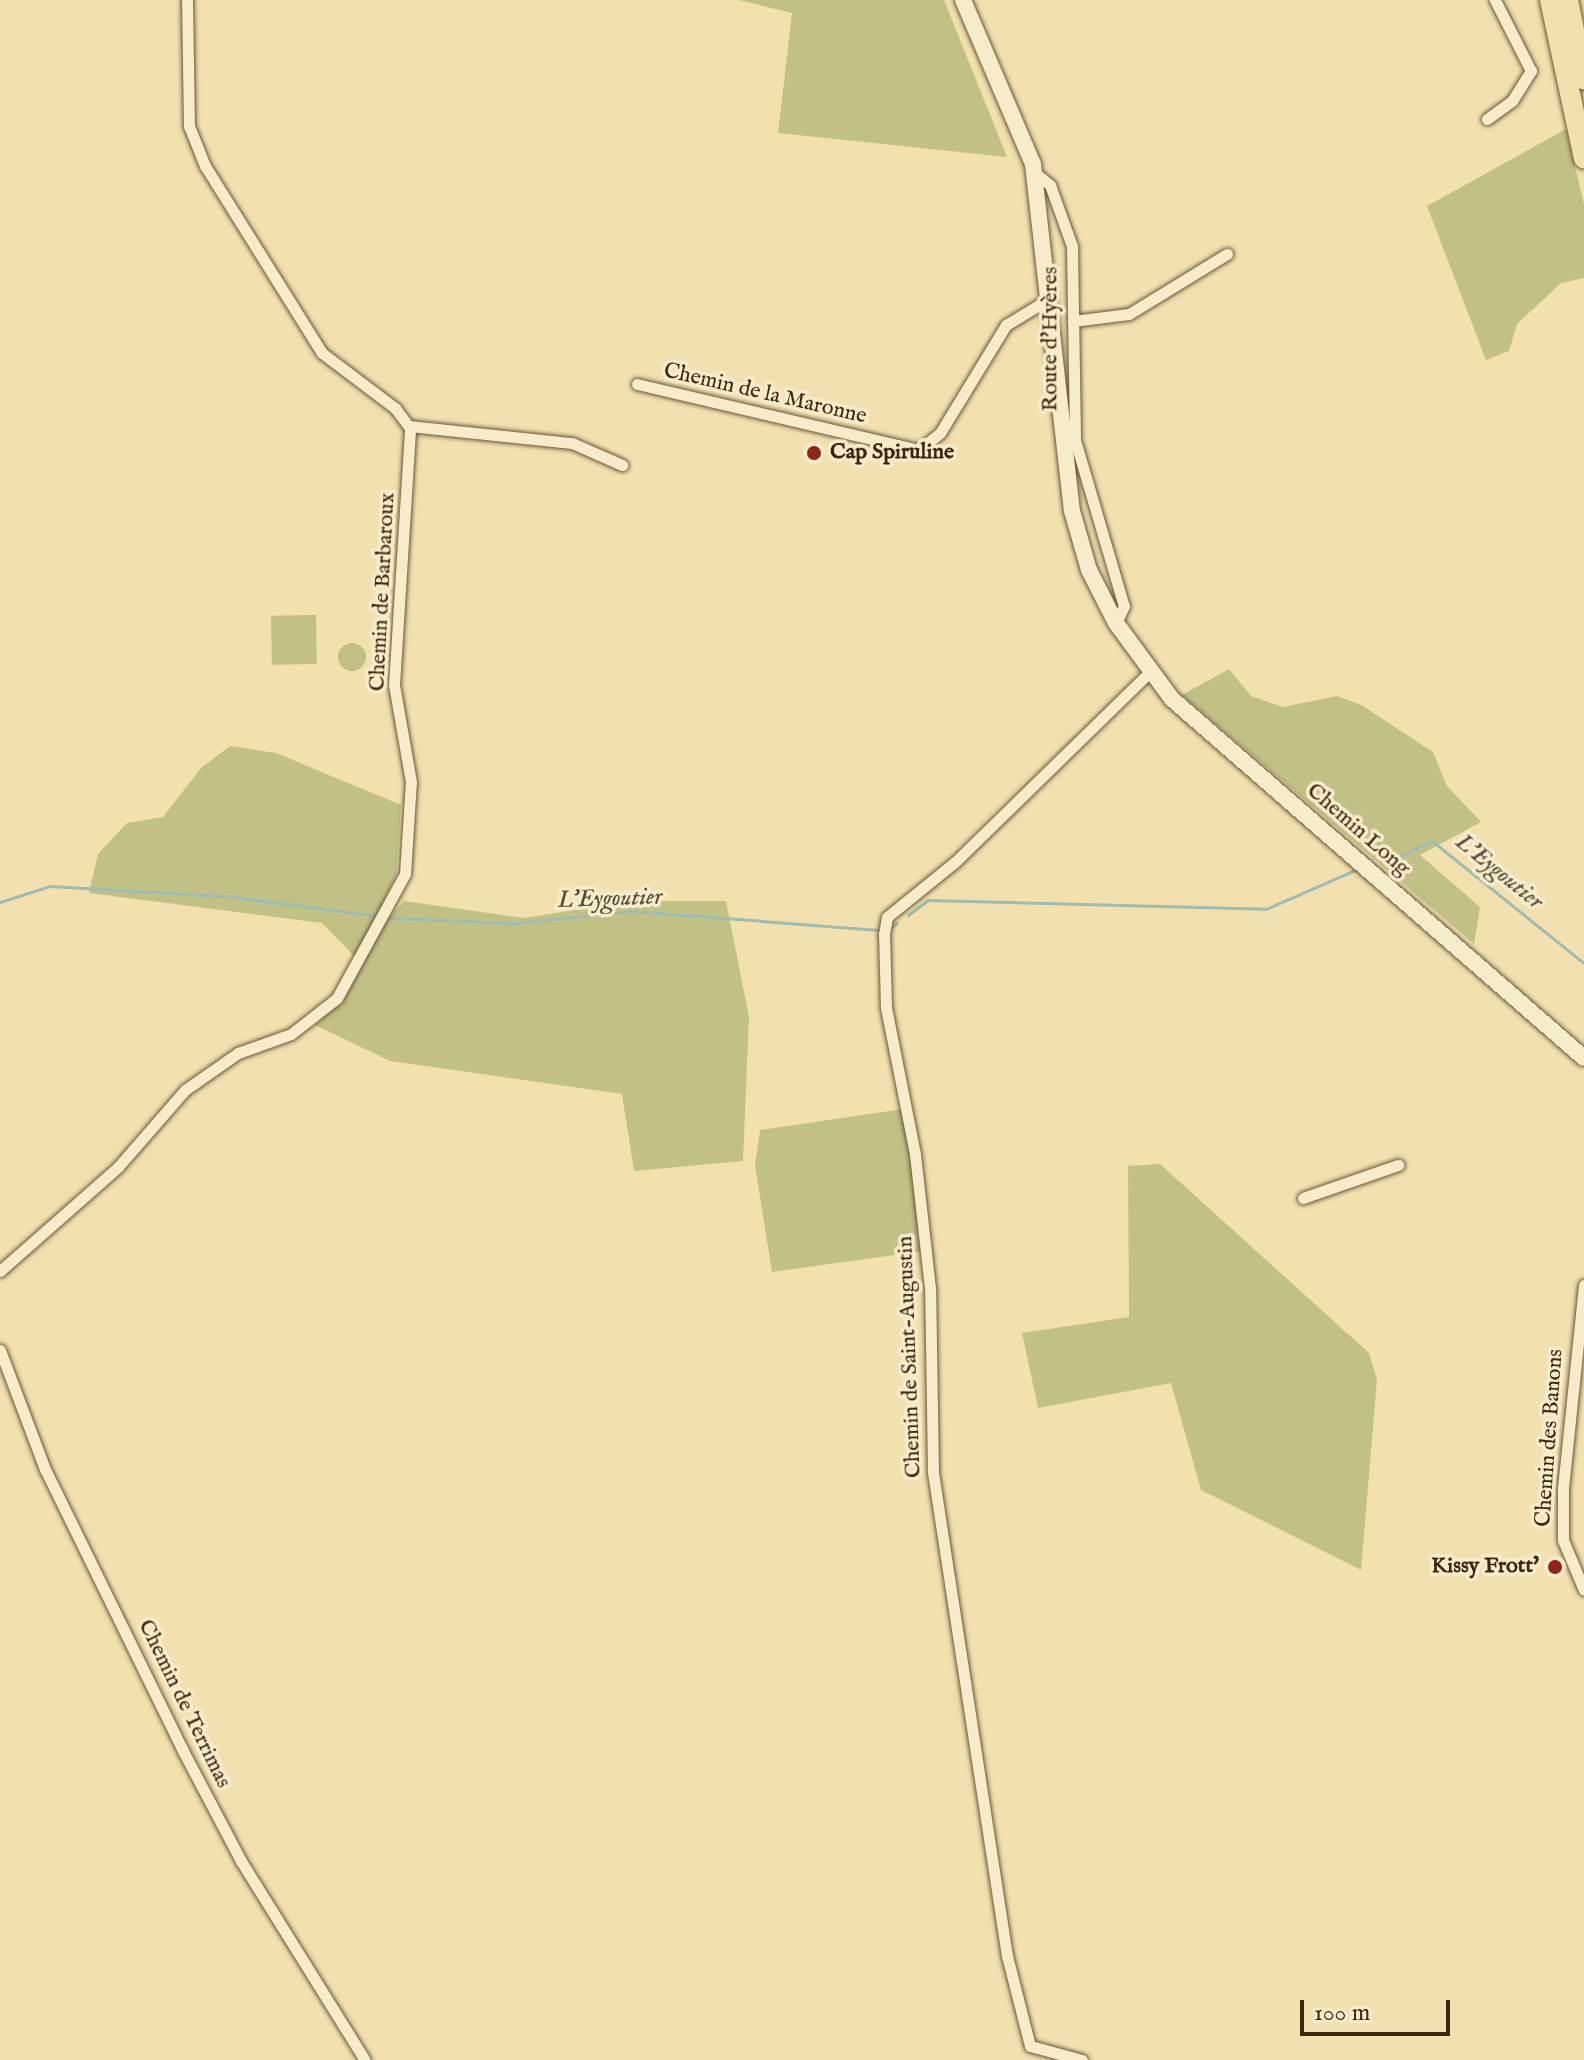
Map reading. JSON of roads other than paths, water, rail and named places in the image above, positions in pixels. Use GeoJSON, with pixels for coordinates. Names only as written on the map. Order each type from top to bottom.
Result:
{"type":"FeatureCollection","features":[{"type":"Feature","properties":{"kind":"highway"},"geometry":{"type":"LineString","coordinates":[[1550,0],[1584,158]]}},
{"type":"Feature","properties":{"kind":"highway"},"geometry":{"type":"LineString","coordinates":[[1568,0],[1584,79]]}},
{"type":"Feature","properties":{"kind":"highway"},"geometry":{"type":"LineString","coordinates":[[1579,0],[1584,19]]}},
{"type":"Feature","properties":{"kind":"main road","name":"Route d'Hyères"},"geometry":{"type":"LineString","coordinates":[[963,0],[1034,172],[1072,511],[1102,598]]}},
{"type":"Feature","properties":{"kind":"main road","name":"Chemin Long"},"geometry":{"type":"LineString","coordinates":[[1102,598],[1149,673],[1584,1058]]}},
{"type":"Feature","properties":{"kind":"street"},"geometry":{"type":"LineString","coordinates":[[187,0],[188,113],[205,166],[322,353],[409,426],[572,443],[622,465]]}},
{"type":"Feature","properties":{"kind":"street"},"geometry":{"type":"LineString","coordinates":[[1487,119],[1512,101],[1531,71],[1495,0]]}},
{"type":"Feature","properties":{"kind":"street","name":"Route d'Hyères"},"geometry":{"type":"LineString","coordinates":[[1034,172],[1050,185],[1072,246],[1073,321],[1069,383],[1089,501],[1124,606],[1116,623]]}},
{"type":"Feature","properties":{"kind":"street"},"geometry":{"type":"LineString","coordinates":[[1073,321],[1129,314],[1227,254]]}},
{"type":"Feature","properties":{"kind":"street","name":"Chemin de la Maronne"},"geometry":{"type":"LineString","coordinates":[[637,384],[919,450],[940,433],[1006,325],[1047,300]]}},
{"type":"Feature","properties":{"kind":"street","name":"Chemin de Barbaroux"},"geometry":{"type":"LineString","coordinates":[[0,1271],[118,1167],[185,1090],[238,1053],[291,1034],[337,998],[402,889],[411,782],[394,685],[409,426]]}},
{"type":"Feature","properties":{"kind":"street","name":"Chemin de Saint-Augustin"},"geometry":{"type":"LineString","coordinates":[[1082,2060],[1030,2046],[1014,1995],[933,1471],[931,1300],[915,1155],[886,1008],[884,934],[887,917],[955,862],[1149,673]]}},
{"type":"Feature","properties":{"kind":"street"},"geometry":{"type":"LineString","coordinates":[[1303,1198],[1398,1165]]}},
{"type":"Feature","properties":{"kind":"street","name":"Chemin des Banons"},"geometry":{"type":"LineString","coordinates":[[1584,1285],[1563,1487],[1563,1540],[1584,1590]]}},
{"type":"Feature","properties":{"kind":"street","name":"Chemin de Terrimas"},"geometry":{"type":"LineString","coordinates":[[0,1350],[45,1469],[182,1749],[241,1861],[365,2060]]}},
{"type":"Feature","properties":{"kind":"waterway","name":"L'Eygoutier"},"geometry":{"type":"LineString","coordinates":[[1385,863],[1432,841],[1584,963]]}},
{"type":"Feature","properties":{"kind":"waterway","name":"L'Eygoutier"},"geometry":{"type":"LineString","coordinates":[[908,915],[928,900],[1266,909],[1355,870]]}},
{"type":"Feature","properties":{"kind":"waterway","name":"L'Eygoutier"},"geometry":{"type":"LineString","coordinates":[[0,902],[50,886],[226,896],[377,916]]}},
{"type":"Feature","properties":{"kind":"waterway","name":"L'Eygoutier"},"geometry":{"type":"LineString","coordinates":[[391,918],[515,923],[632,911],[878,930]]}},
{"type":"Feature","properties":{"kind":"waterway","name":"L'Eygoutier"},"geometry":{"type":"LineString","coordinates":[[888,930],[897,923]]}},
{"type":"Feature","properties":{"kind":"place","name":"Cap Spiruline"},"geometry":{"type":"Point","coordinates":[814,453]}},
{"type":"Feature","properties":{"kind":"place","name":"Kissy Frott'"},"geometry":{"type":"Point","coordinates":[1555,1567]}}]}
